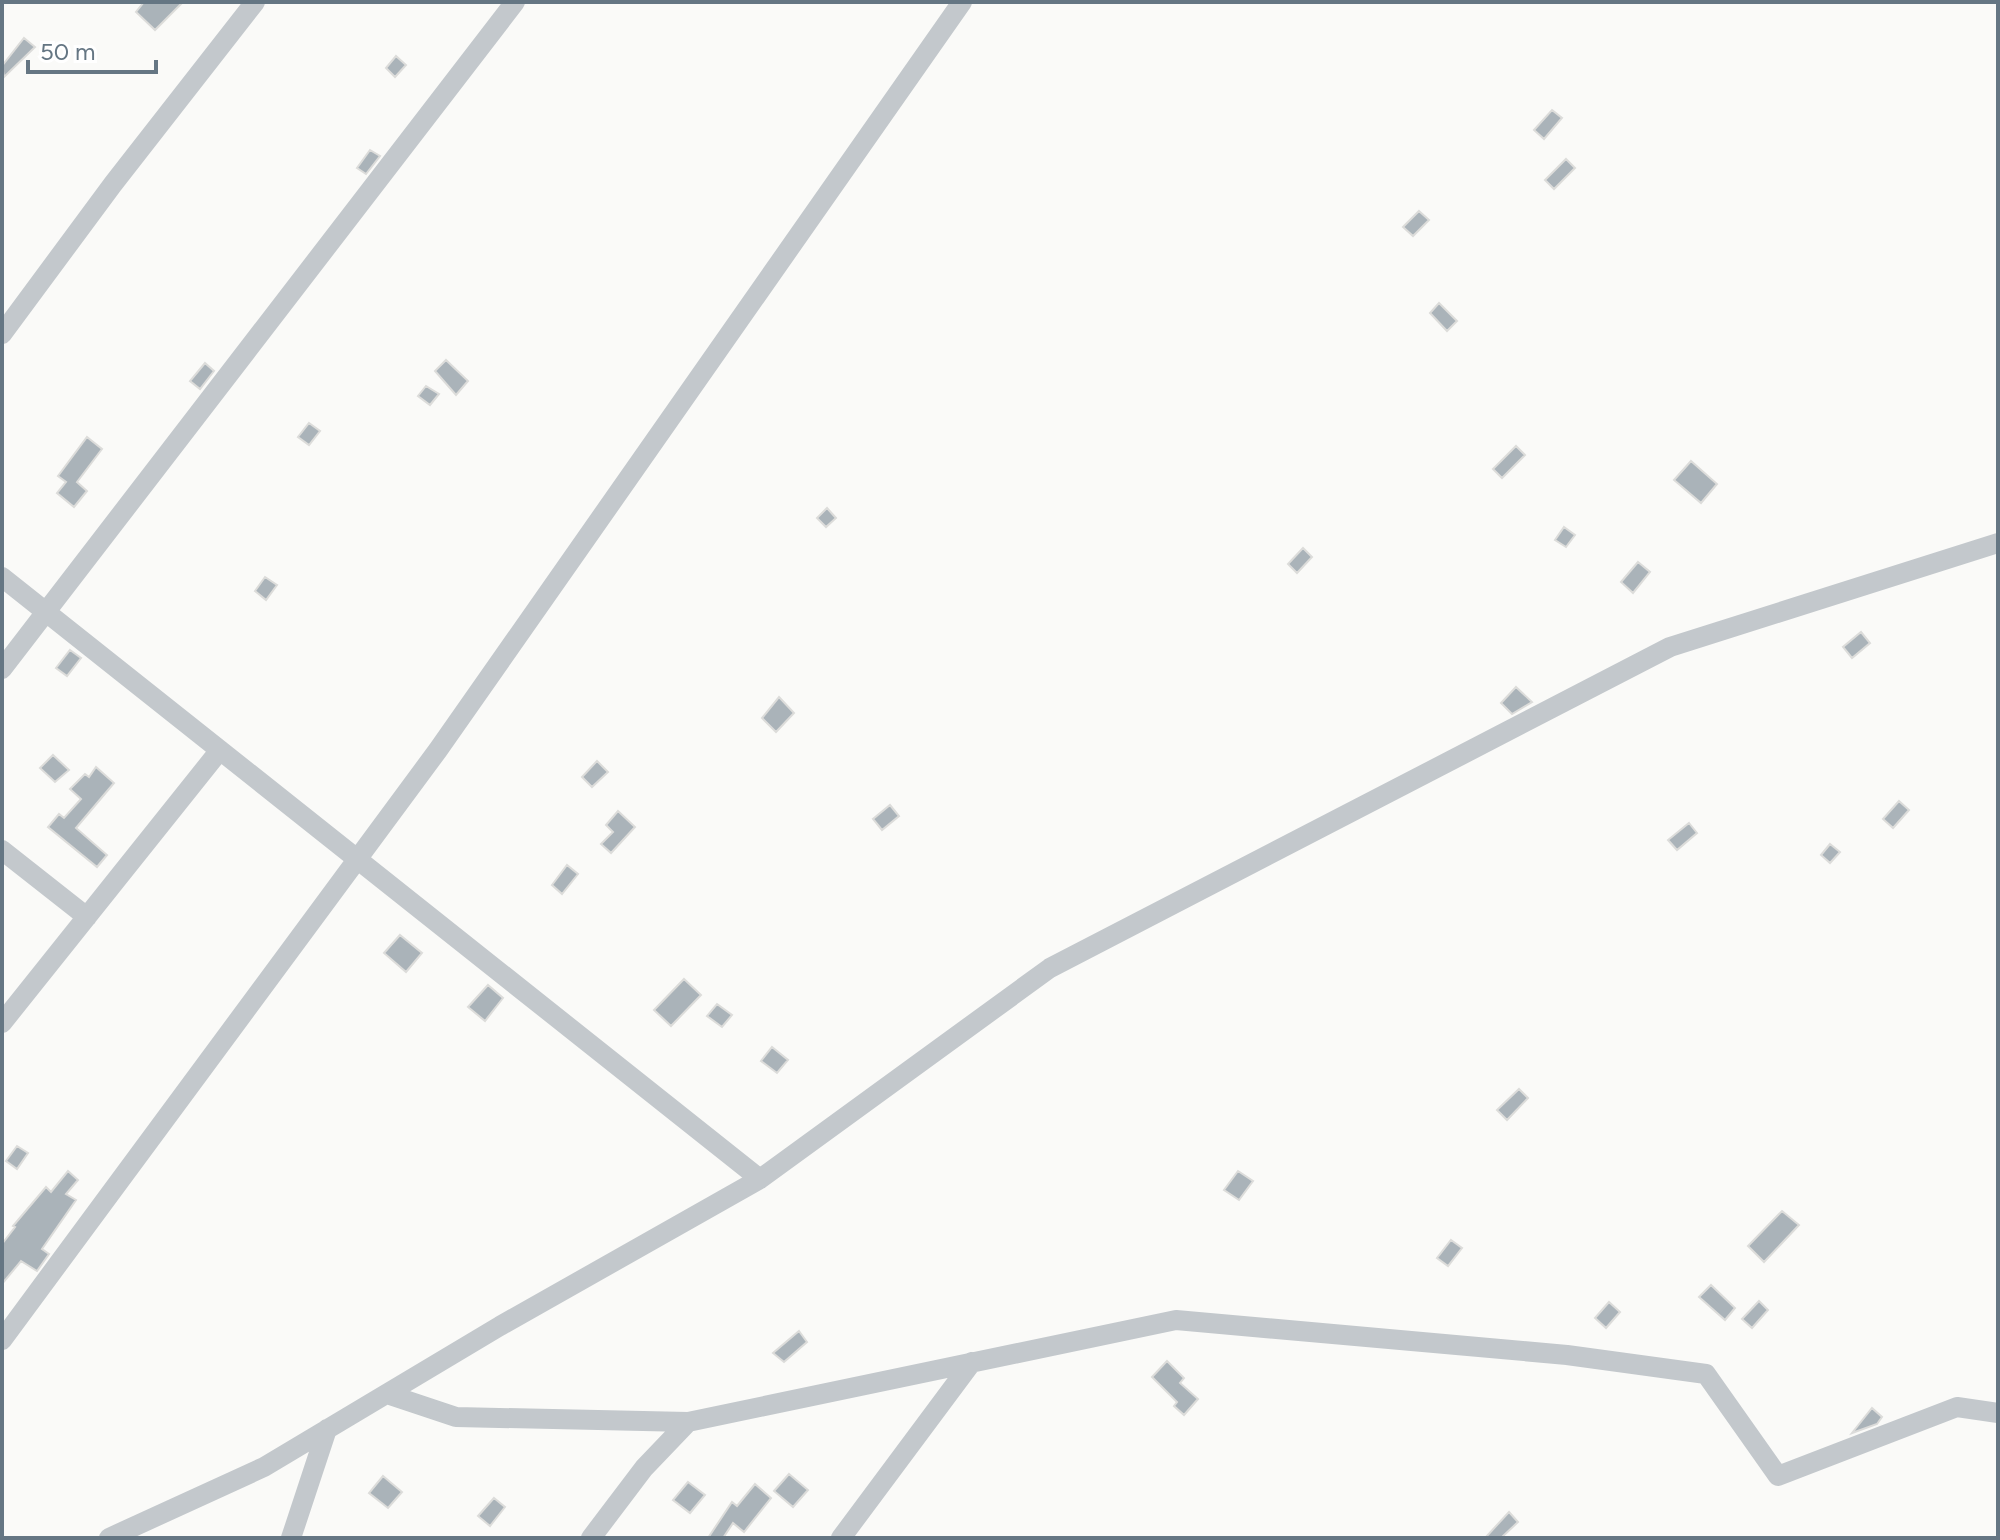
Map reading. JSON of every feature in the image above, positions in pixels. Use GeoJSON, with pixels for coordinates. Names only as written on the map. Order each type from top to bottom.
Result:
{"type":"FeatureCollection","features":[{"type":"Feature","properties":{"kind":"street"},"geometry":{"type":"LineString","coordinates":[[2,334],[113,184],[255,2]]}},
{"type":"Feature","properties":{"kind":"street"},"geometry":{"type":"LineString","coordinates":[[2,669],[515,2]]}},
{"type":"Feature","properties":{"kind":"street"},"geometry":{"type":"LineString","coordinates":[[2,1340],[438,750],[962,2]]}},
{"type":"Feature","properties":{"kind":"street"},"geometry":{"type":"LineString","coordinates":[[109,1538],[264,1467],[500,1326],[760,1179],[1050,968],[1670,647],[1998,543]]}},
{"type":"Feature","properties":{"kind":"street"},"geometry":{"type":"LineString","coordinates":[[2,577],[760,1179]]}},
{"type":"Feature","properties":{"kind":"street"},"geometry":{"type":"LineString","coordinates":[[2,1023],[220,750]]}},
{"type":"Feature","properties":{"kind":"street"},"geometry":{"type":"LineString","coordinates":[[2,850],[87,917]]}},
{"type":"Feature","properties":{"kind":"street"},"geometry":{"type":"LineString","coordinates":[[387,1394],[456,1417],[688,1422],[1176,1320],[1567,1355],[1706,1374],[1778,1476],[1957,1407],[1998,1413]]}},
{"type":"Feature","properties":{"kind":"street"},"geometry":{"type":"LineString","coordinates":[[841,1538],[972,1362]]}},
{"type":"Feature","properties":{"kind":"street"},"geometry":{"type":"LineString","coordinates":[[591,1538],[644,1468],[688,1422]]}},
{"type":"Feature","properties":{"kind":"street"},"geometry":{"type":"LineString","coordinates":[[291,1538],[327,1429]]}},
{"type":"Feature","properties":{"kind":"building"},"geometry":{"type":"Polygon","coordinates":[[[144,2],[183,2],[155,30],[136,12],[144,2]]]}},
{"type":"Feature","properties":{"kind":"building"},"geometry":{"type":"Polygon","coordinates":[[[24,38],[35,47],[4,77],[2,66],[24,38]]]}},
{"type":"Feature","properties":{"kind":"building"},"geometry":{"type":"Polygon","coordinates":[[[396,56],[406,65],[395,77],[386,68],[396,56]]]}},
{"type":"Feature","properties":{"kind":"building"},"geometry":{"type":"Polygon","coordinates":[[[1552,110],[1562,118],[1544,139],[1534,130],[1552,110]]]}},
{"type":"Feature","properties":{"kind":"building"},"geometry":{"type":"Polygon","coordinates":[[[370,150],[380,156],[366,174],[357,168],[370,150]]]}},
{"type":"Feature","properties":{"kind":"building"},"geometry":{"type":"Polygon","coordinates":[[[1566,159],[1575,168],[1554,189],[1545,180],[1566,159]]]}},
{"type":"Feature","properties":{"kind":"building"},"geometry":{"type":"Polygon","coordinates":[[[1419,211],[1429,220],[1413,236],[1403,227],[1419,211]]]}},
{"type":"Feature","properties":{"kind":"building"},"geometry":{"type":"Polygon","coordinates":[[[1439,303],[1457,321],[1447,331],[1430,313],[1439,303]]]}},
{"type":"Feature","properties":{"kind":"building"},"geometry":{"type":"Polygon","coordinates":[[[446,360],[468,381],[456,395],[435,371],[446,360]]]}},
{"type":"Feature","properties":{"kind":"building"},"geometry":{"type":"Polygon","coordinates":[[[205,363],[214,371],[200,389],[190,381],[205,363]]]}},
{"type":"Feature","properties":{"kind":"building"},"geometry":{"type":"Polygon","coordinates":[[[426,386],[439,394],[430,405],[418,396],[426,386]]]}},
{"type":"Feature","properties":{"kind":"building"},"geometry":{"type":"Polygon","coordinates":[[[309,423],[320,431],[309,445],[298,437],[309,423]]]}},
{"type":"Feature","properties":{"kind":"building"},"geometry":{"type":"Polygon","coordinates":[[[87,437],[102,449],[77,482],[87,491],[74,507],[57,493],[66,482],[58,476],[87,437]]]}},
{"type":"Feature","properties":{"kind":"building"},"geometry":{"type":"Polygon","coordinates":[[[1516,446],[1525,455],[1502,478],[1493,469],[1516,446]]]}},
{"type":"Feature","properties":{"kind":"building"},"geometry":{"type":"Polygon","coordinates":[[[1691,461],[1717,484],[1701,503],[1674,480],[1691,461]]]}},
{"type":"Feature","properties":{"kind":"building"},"geometry":{"type":"Polygon","coordinates":[[[827,508],[836,518],[826,527],[817,518],[827,508]]]}},
{"type":"Feature","properties":{"kind":"building"},"geometry":{"type":"Polygon","coordinates":[[[1564,527],[1575,535],[1566,547],[1555,540],[1564,527]]]}},
{"type":"Feature","properties":{"kind":"building"},"geometry":{"type":"Polygon","coordinates":[[[1303,548],[1312,557],[1297,573],[1288,564],[1303,548]]]}},
{"type":"Feature","properties":{"kind":"building"},"geometry":{"type":"Polygon","coordinates":[[[1638,562],[1650,572],[1633,593],[1621,582],[1638,562]]]}},
{"type":"Feature","properties":{"kind":"building"},"geometry":{"type":"Polygon","coordinates":[[[265,577],[277,585],[266,600],[255,591],[265,577]]]}},
{"type":"Feature","properties":{"kind":"building"},"geometry":{"type":"Polygon","coordinates":[[[1861,632],[1870,643],[1852,658],[1843,647],[1861,632]]]}},
{"type":"Feature","properties":{"kind":"building"},"geometry":{"type":"Polygon","coordinates":[[[70,650],[81,658],[67,676],[56,668],[70,650]]]}},
{"type":"Feature","properties":{"kind":"building"},"geometry":{"type":"Polygon","coordinates":[[[1516,687],[1532,702],[1512,714],[1501,703],[1516,687]]]}},
{"type":"Feature","properties":{"kind":"building"},"geometry":{"type":"Polygon","coordinates":[[[779,697],[794,713],[776,732],[762,718],[779,697]]]}},
{"type":"Feature","properties":{"kind":"building"},"geometry":{"type":"Polygon","coordinates":[[[53,755],[69,770],[55,782],[40,768],[53,755]]]}},
{"type":"Feature","properties":{"kind":"building"},"geometry":{"type":"Polygon","coordinates":[[[597,761],[608,772],[592,787],[582,777],[597,761]]]}},
{"type":"Feature","properties":{"kind":"building"},"geometry":{"type":"Polygon","coordinates":[[[96,767],[114,783],[76,828],[107,855],[97,867],[48,827],[59,814],[64,818],[81,799],[70,789],[85,774],[89,777],[96,767]]]}},
{"type":"Feature","properties":{"kind":"building"},"geometry":{"type":"Polygon","coordinates":[[[1899,801],[1909,810],[1893,828],[1883,819],[1899,801]]]}},
{"type":"Feature","properties":{"kind":"building"},"geometry":{"type":"Polygon","coordinates":[[[890,805],[899,816],[882,830],[873,819],[890,805]]]}},
{"type":"Feature","properties":{"kind":"building"},"geometry":{"type":"Polygon","coordinates":[[[618,811],[635,827],[611,853],[601,844],[613,832],[606,825],[618,811]]]}},
{"type":"Feature","properties":{"kind":"building"},"geometry":{"type":"Polygon","coordinates":[[[1689,823],[1697,833],[1677,850],[1668,840],[1689,823]]]}},
{"type":"Feature","properties":{"kind":"building"},"geometry":{"type":"Polygon","coordinates":[[[1830,844],[1840,852],[1830,863],[1821,855],[1830,844]]]}},
{"type":"Feature","properties":{"kind":"building"},"geometry":{"type":"Polygon","coordinates":[[[567,865],[578,874],[562,894],[552,885],[567,865]]]}},
{"type":"Feature","properties":{"kind":"building"},"geometry":{"type":"Polygon","coordinates":[[[400,935],[422,953],[406,972],[384,953],[400,935]]]}},
{"type":"Feature","properties":{"kind":"building"},"geometry":{"type":"Polygon","coordinates":[[[684,979],[701,995],[671,1026],[654,1010],[684,979]]]}},
{"type":"Feature","properties":{"kind":"building"},"geometry":{"type":"Polygon","coordinates":[[[488,985],[503,998],[485,1021],[468,1007],[488,985]]]}},
{"type":"Feature","properties":{"kind":"building"},"geometry":{"type":"Polygon","coordinates":[[[717,1004],[732,1015],[722,1027],[707,1016],[717,1004]]]}},
{"type":"Feature","properties":{"kind":"building"},"geometry":{"type":"Polygon","coordinates":[[[772,1047],[788,1060],[777,1073],[761,1061],[772,1047]]]}},
{"type":"Feature","properties":{"kind":"building"},"geometry":{"type":"Polygon","coordinates":[[[1519,1089],[1528,1098],[1507,1120],[1497,1110],[1519,1089]]]}},
{"type":"Feature","properties":{"kind":"building"},"geometry":{"type":"Polygon","coordinates":[[[17,1146],[28,1153],[17,1169],[6,1161],[17,1146]]]}},
{"type":"Feature","properties":{"kind":"building"},"geometry":{"type":"Polygon","coordinates":[[[68,1171],[78,1180],[66,1194],[76,1200],[42,1249],[49,1254],[37,1271],[21,1261],[2,1284],[2,1244],[46,1187],[51,1192],[68,1171]]]}},
{"type":"Feature","properties":{"kind":"building"},"geometry":{"type":"Polygon","coordinates":[[[1238,1171],[1253,1181],[1239,1200],[1224,1190],[1238,1171]]]}},
{"type":"Feature","properties":{"kind":"building"},"geometry":{"type":"Polygon","coordinates":[[[1782,1211],[1799,1225],[1764,1262],[1748,1246],[1782,1211]]]}},
{"type":"Feature","properties":{"kind":"building"},"geometry":{"type":"Polygon","coordinates":[[[1451,1240],[1462,1248],[1448,1266],[1437,1258],[1451,1240]]]}},
{"type":"Feature","properties":{"kind":"building"},"geometry":{"type":"Polygon","coordinates":[[[1711,1285],[1735,1308],[1725,1320],[1699,1297],[1711,1285]]]}},
{"type":"Feature","properties":{"kind":"building"},"geometry":{"type":"Polygon","coordinates":[[[1759,1301],[1768,1310],[1752,1328],[1742,1319],[1759,1301]]]}},
{"type":"Feature","properties":{"kind":"building"},"geometry":{"type":"Polygon","coordinates":[[[1609,1302],[1620,1312],[1606,1328],[1595,1318],[1609,1302]]]}},
{"type":"Feature","properties":{"kind":"building"},"geometry":{"type":"Polygon","coordinates":[[[799,1331],[807,1342],[784,1362],[773,1353],[799,1331]]]}},
{"type":"Feature","properties":{"kind":"building"},"geometry":{"type":"Polygon","coordinates":[[[1167,1361],[1184,1378],[1180,1383],[1198,1399],[1184,1415],[1174,1406],[1177,1402],[1152,1377],[1167,1361]]]}},
{"type":"Feature","properties":{"kind":"building"},"geometry":{"type":"Polygon","coordinates":[[[1872,1408],[1882,1417],[1877,1424],[1852,1433],[1872,1408]]]}},
{"type":"Feature","properties":{"kind":"building"},"geometry":{"type":"Polygon","coordinates":[[[789,1474],[808,1490],[793,1507],[774,1491],[789,1474]]]}},
{"type":"Feature","properties":{"kind":"building"},"geometry":{"type":"Polygon","coordinates":[[[383,1476],[402,1492],[388,1508],[369,1493],[383,1476]]]}},
{"type":"Feature","properties":{"kind":"building"},"geometry":{"type":"Polygon","coordinates":[[[688,1482],[705,1495],[690,1513],[673,1500],[688,1482]]]}},
{"type":"Feature","properties":{"kind":"building"},"geometry":{"type":"Polygon","coordinates":[[[755,1484],[771,1498],[744,1532],[733,1523],[723,1538],[708,1538],[732,1502],[737,1506],[755,1484]]]}},
{"type":"Feature","properties":{"kind":"building"},"geometry":{"type":"Polygon","coordinates":[[[494,1498],[505,1507],[490,1526],[478,1516],[494,1498]]]}},
{"type":"Feature","properties":{"kind":"building"},"geometry":{"type":"Polygon","coordinates":[[[1509,1512],[1518,1522],[1501,1538],[1485,1538],[1509,1512]]]}}]}
